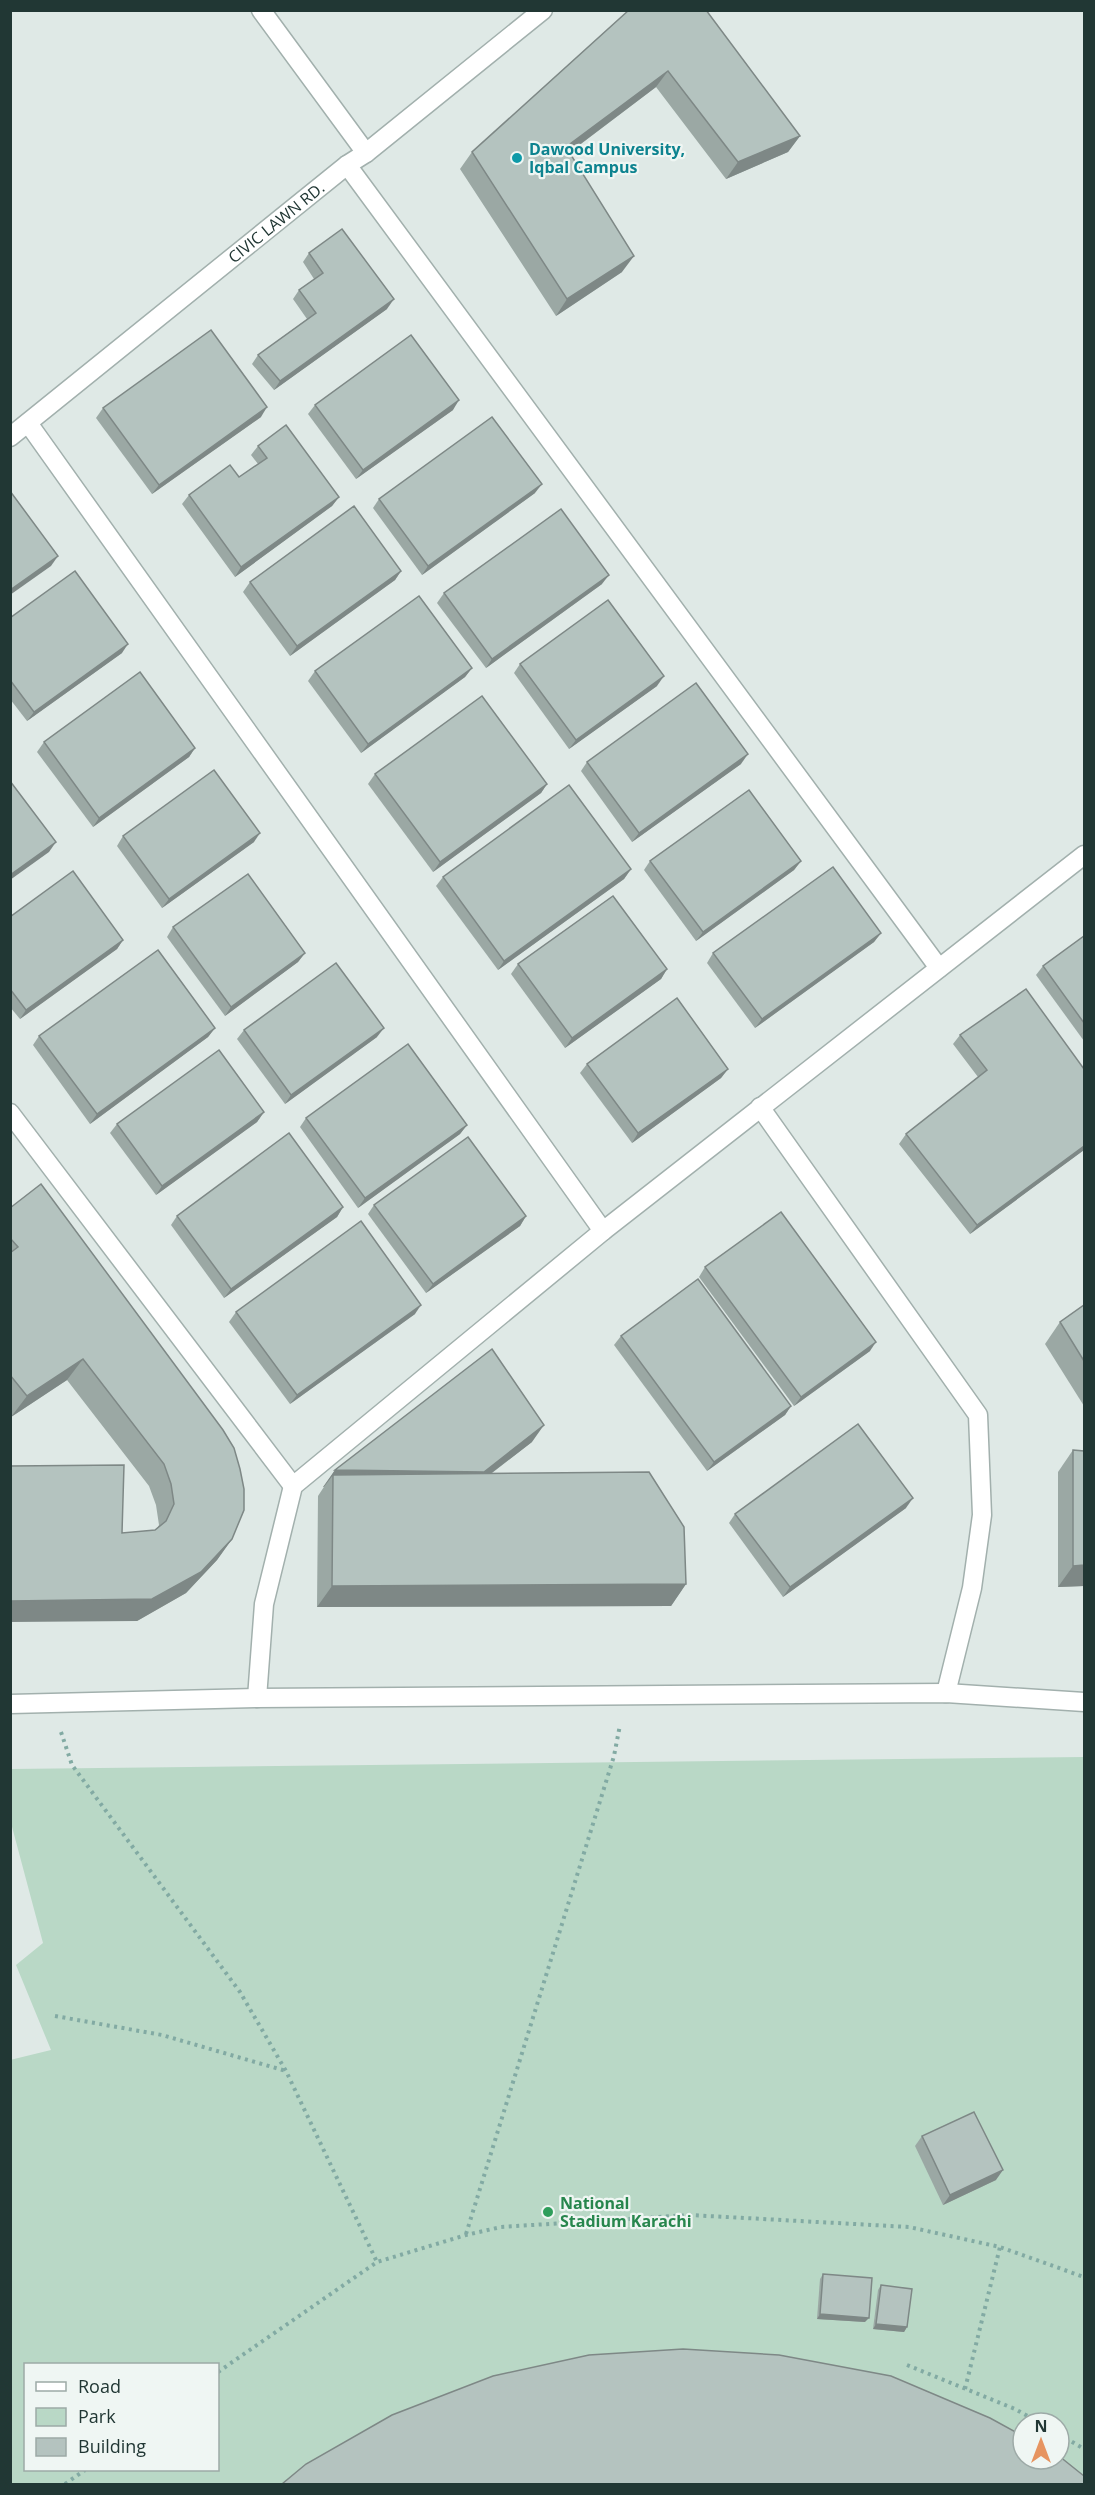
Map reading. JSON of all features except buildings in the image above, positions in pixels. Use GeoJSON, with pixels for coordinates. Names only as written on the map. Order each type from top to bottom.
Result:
{"type":"FeatureCollection","features":[{"type":"Feature","properties":{"kind":"street"},"geometry":{"type":"LineString","coordinates":[[261,10],[366,153]]}},
{"type":"Feature","properties":{"kind":"street","name":"CIVIC LAWN RD."},"geometry":{"type":"LineString","coordinates":[[10,437],[543,10]]}},
{"type":"Feature","properties":{"kind":"street"},"geometry":{"type":"LineString","coordinates":[[347,165],[939,968]]}},
{"type":"Feature","properties":{"kind":"street"},"geometry":{"type":"LineString","coordinates":[[28,423],[603,1231]]}},
{"type":"Feature","properties":{"kind":"street"},"geometry":{"type":"LineString","coordinates":[[257,1698],[264,1604],[293,1486],[603,1231],[1084,855]]}},
{"type":"Feature","properties":{"kind":"street"},"geometry":{"type":"LineString","coordinates":[[760,1107],[978,1415],[982,1515],[972,1588],[946,1693]]}},
{"type":"Feature","properties":{"kind":"street"},"geometry":{"type":"LineString","coordinates":[[10,1113],[293,1486]]}},
{"type":"Feature","properties":{"kind":"street"},"geometry":{"type":"LineString","coordinates":[[10,1704],[257,1698],[946,1693],[1084,1702]]}},
{"type":"Feature","properties":{"kind":"path"},"geometry":{"type":"LineString","coordinates":[[466,2235],[614,1756],[626,1695]]}},
{"type":"Feature","properties":{"kind":"path"},"geometry":{"type":"LineString","coordinates":[[51,1703],[72,1765],[240,1992],[286,2071],[377,2262]]}},
{"type":"Feature","properties":{"kind":"path"},"geometry":{"type":"LineString","coordinates":[[55,2016],[88,2020],[162,2035],[286,2071]]}},
{"type":"Feature","properties":{"kind":"path"},"geometry":{"type":"LineString","coordinates":[[219,2371],[377,2262],[466,2235],[501,2227],[690,2215],[909,2227],[1000,2247],[1084,2277]]}},
{"type":"Feature","properties":{"kind":"path"},"geometry":{"type":"LineString","coordinates":[[965,2389],[1000,2247]]}},
{"type":"Feature","properties":{"kind":"path"},"geometry":{"type":"LineString","coordinates":[[907,2365],[1019,2411]]}},
{"type":"Feature","properties":{"kind":"path"},"geometry":{"type":"LineString","coordinates":[[1071,2441],[1084,2449]]}},
{"type":"Feature","properties":{"kind":"path"},"geometry":{"type":"LineString","coordinates":[[65,2484],[82,2471]]}},
{"type":"Feature","properties":{"kind":"green space","name":"National Stadium Karachi"},"geometry":{"type":"Polygon","coordinates":[[[1084,1757],[1084,2484],[11,2484],[10,2060],[51,2050],[16,1965],[43,1943],[11,1823],[11,1769],[1084,1757]]]}},
{"type":"Feature","properties":{"kind":"place","name":"Dawood University, Iqbal Campus"},"geometry":{"type":"Point","coordinates":[517,158]}},
{"type":"Feature","properties":{"kind":"place","name":"National Stadium Karachi"},"geometry":{"type":"Point","coordinates":[548,2212]}}]}
